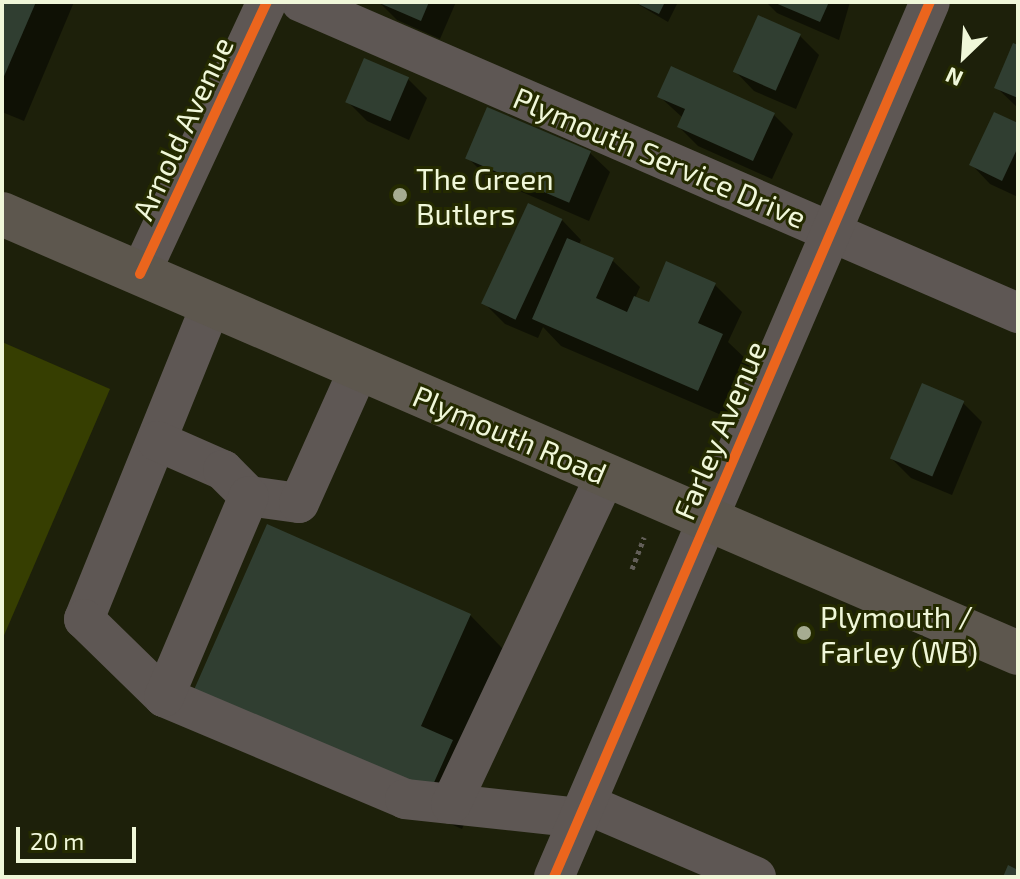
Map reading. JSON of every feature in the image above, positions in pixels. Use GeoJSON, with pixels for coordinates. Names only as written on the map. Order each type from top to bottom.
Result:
{"type":"FeatureCollection","features":[{"type":"Feature","properties":{"kind":"main road","name":"Plymouth Road"},"geometry":{"type":"LineString","coordinates":[[2,214],[1018,653]]}},
{"type":"Feature","properties":{"kind":"street","name":"Arnold Avenue"},"geometry":{"type":"LineString","coordinates":[[140,274],[267,2]]}},
{"type":"Feature","properties":{"kind":"street","name":"Plymouth Service Drive"},"geometry":{"type":"LineString","coordinates":[[301,2],[1018,313]]}},
{"type":"Feature","properties":{"kind":"street","name":"Farley Avenue"},"geometry":{"type":"LineString","coordinates":[[554,877],[930,2]]}},
{"type":"Feature","properties":{"kind":"street"},"geometry":{"type":"LineString","coordinates":[[211,305],[84,619],[164,697],[405,799],[582,811],[756,877]]}},
{"type":"Feature","properties":{"kind":"street"},"geometry":{"type":"LineString","coordinates":[[157,441],[223,470],[249,496],[299,503],[359,369]]}},
{"type":"Feature","properties":{"kind":"street"},"geometry":{"type":"LineString","coordinates":[[451,804],[606,475]]}},
{"type":"Feature","properties":{"kind":"street"},"geometry":{"type":"LineString","coordinates":[[164,697],[249,496]]}},
{"type":"Feature","properties":{"kind":"green space"},"geometry":{"type":"Polygon","coordinates":[[[2,342],[110,389],[2,640],[2,342]]]}},
{"type":"Feature","properties":{"kind":"building"},"geometry":{"type":"Polygon","coordinates":[[[2,2],[36,2],[2,81],[2,2]]]}},
{"type":"Feature","properties":{"kind":"building"},"geometry":{"type":"Polygon","coordinates":[[[377,2],[429,2],[421,21],[377,2]]]}},
{"type":"Feature","properties":{"kind":"building"},"geometry":{"type":"Polygon","coordinates":[[[634,2],[665,2],[659,14],[634,2]]]}},
{"type":"Feature","properties":{"kind":"building"},"geometry":{"type":"Polygon","coordinates":[[[773,2],[829,2],[820,22],[773,2]]]}},
{"type":"Feature","properties":{"kind":"building"},"geometry":{"type":"Polygon","coordinates":[[[758,15],[801,34],[776,91],[733,72],[758,15]]]}},
{"type":"Feature","properties":{"kind":"building"},"geometry":{"type":"Polygon","coordinates":[[[1013,43],[1018,45],[1018,98],[994,88],[1013,43]]]}},
{"type":"Feature","properties":{"kind":"building"},"geometry":{"type":"Polygon","coordinates":[[[364,58],[409,77],[390,121],[345,102],[364,58]]]}},
{"type":"Feature","properties":{"kind":"building"},"geometry":{"type":"Polygon","coordinates":[[[671,66],[775,113],[753,161],[677,127],[685,109],[657,97],[671,66]]]}},
{"type":"Feature","properties":{"kind":"building"},"geometry":{"type":"Polygon","coordinates":[[[487,107],[591,151],[569,203],[465,159],[487,107]]]}},
{"type":"Feature","properties":{"kind":"building"},"geometry":{"type":"Polygon","coordinates":[[[994,112],[1018,123],[1018,147],[1002,181],[969,165],[994,112]]]}},
{"type":"Feature","properties":{"kind":"building"},"geometry":{"type":"Polygon","coordinates":[[[528,203],[562,219],[516,320],[481,304],[528,203]]]}},
{"type":"Feature","properties":{"kind":"building"},"geometry":{"type":"Polygon","coordinates":[[[567,238],[614,258],[596,298],[627,312],[634,296],[649,302],[666,261],[716,283],[698,323],[723,334],[698,391],[532,319],[567,238]]]}},
{"type":"Feature","properties":{"kind":"building"},"geometry":{"type":"Polygon","coordinates":[[[922,383],[964,401],[932,476],[890,458],[922,383]]]}},
{"type":"Feature","properties":{"kind":"building"},"geometry":{"type":"Polygon","coordinates":[[[267,524],[471,614],[421,726],[453,740],[428,796],[193,692],[267,524]]]}},
{"type":"Feature","properties":{"kind":"building"},"geometry":{"type":"Polygon","coordinates":[[[1008,865],[1018,870],[1018,877],[1003,877],[1008,865]]]}},
{"type":"Feature","properties":{"kind":"cycle path"},"geometry":{"type":"LineString","coordinates":[[140,274],[267,2]]}},
{"type":"Feature","properties":{"kind":"cycle path"},"geometry":{"type":"LineString","coordinates":[[554,877],[930,2]]}},
{"type":"Feature","properties":{"kind":"place","name":"The Green Butlers"},"geometry":{"type":"Point","coordinates":[400,195]}},
{"type":"Feature","properties":{"kind":"place","name":"Plymouth / Farley (WB)"},"geometry":{"type":"Point","coordinates":[804,633]}}]}
